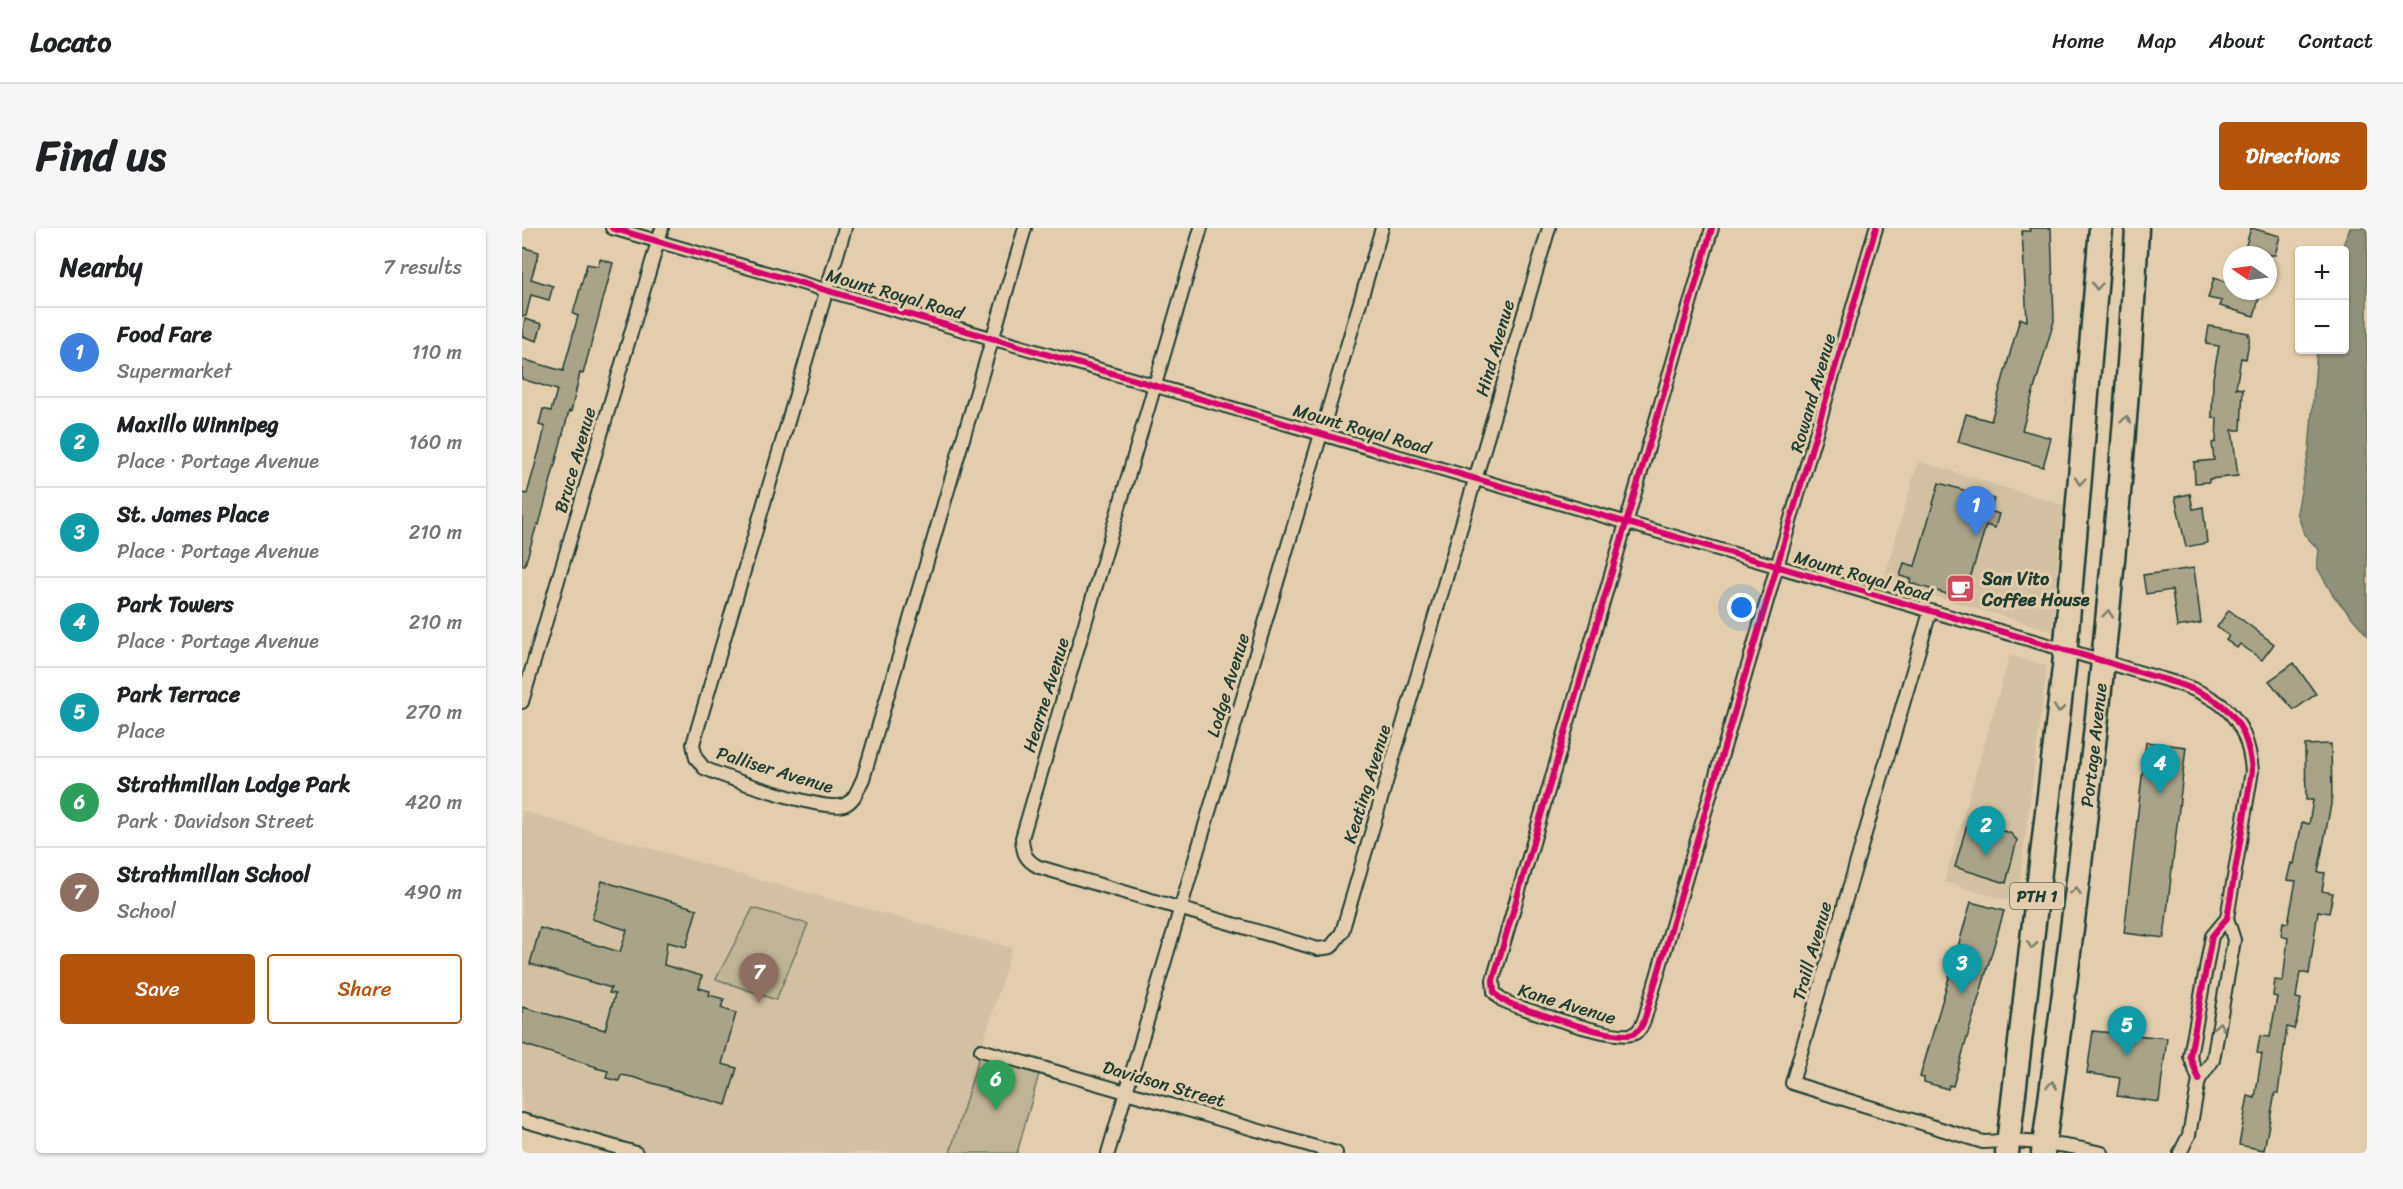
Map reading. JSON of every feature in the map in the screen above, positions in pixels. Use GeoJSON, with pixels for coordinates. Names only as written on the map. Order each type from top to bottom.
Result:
{"type":"FeatureCollection","features":[{"type":"Feature","properties":{"kind":"highway","name":"Portage Avenue"},"geometry":{"type":"LineString","coordinates":[[2008,1147],[2066,651],[2101,228]]}},
{"type":"Feature","properties":{"kind":"highway","name":"Portage Avenue"},"geometry":{"type":"LineString","coordinates":[[2044,1148],[2103,661],[2129,375],[2137,228]]}},
{"type":"Feature","properties":{"kind":"street","name":"Mount Royal Road"},"geometry":{"type":"LineString","coordinates":[[612,228],[2103,661],[2205,694],[2235,717],[2244,732],[2250,750],[2252,771],[2227,918]]}},
{"type":"Feature","properties":{"kind":"street","name":"Bruce Avenue"},"geometry":{"type":"LineString","coordinates":[[522,702],[662,228]]}},
{"type":"Feature","properties":{"kind":"street","name":"Palliser Avenue"},"geometry":{"type":"LineString","coordinates":[[845,228],[693,744],[696,758],[704,768],[787,795],[834,807],[847,804],[854,797],[863,779],[1025,228]]}},
{"type":"Feature","properties":{"kind":"street"},"geometry":{"type":"LineString","coordinates":[[1157,386],[1201,228]]}},
{"type":"Feature","properties":{"kind":"street","name":"Lodge Avenue"},"geometry":{"type":"LineString","coordinates":[[1108,1153],[1382,228]]}},
{"type":"Feature","properties":{"kind":"street","name":"Hind Avenue"},"geometry":{"type":"LineString","coordinates":[[1476,479],[1549,228]]}},
{"type":"Feature","properties":{"kind":"street"},"geometry":{"type":"LineString","coordinates":[[1627,523],[1712,228]]}},
{"type":"Feature","properties":{"kind":"street","name":"Rowand Avenue"},"geometry":{"type":"LineString","coordinates":[[1778,567],[1876,228]]}},
{"type":"Feature","properties":{"kind":"street","name":"Hearne Avenue"},"geometry":{"type":"LineString","coordinates":[[1157,386],[1022,838],[1023,854],[1030,863],[1180,909]]}},
{"type":"Feature","properties":{"kind":"street","name":"Keating Avenue"},"geometry":{"type":"LineString","coordinates":[[1180,909],[1318,949],[1331,947],[1342,932],[1476,479]]}},
{"type":"Feature","properties":{"kind":"street","name":"Kane Avenue"},"geometry":{"type":"LineString","coordinates":[[1627,523],[1493,980],[1494,992],[1502,1000],[1608,1034],[1624,1036],[1635,1033],[1643,1025],[1778,567]]}},
{"type":"Feature","properties":{"kind":"street","name":"Traill Avenue"},"geometry":{"type":"LineString","coordinates":[[1930,612],[1792,1083],[1983,1142],[2008,1147]]}},
{"type":"Feature","properties":{"kind":"street"},"geometry":{"type":"LineString","coordinates":[[2199,1080],[2190,1056],[2212,936],[2227,918]]}},
{"type":"Feature","properties":{"kind":"street"},"geometry":{"type":"LineString","coordinates":[[2180,1153],[2189,1135],[2199,1080],[2213,1060],[2234,940],[2227,918]]}},
{"type":"Feature","properties":{"kind":"street","name":"Davidson Street"},"geometry":{"type":"LineString","coordinates":[[981,1050],[1336,1153]]}},
{"type":"Feature","properties":{"kind":"street"},"geometry":{"type":"LineString","coordinates":[[522,1120],[636,1153]]}},
{"type":"Feature","properties":{"kind":"street"},"geometry":{"type":"LineString","coordinates":[[2008,1147],[2044,1148],[2064,1144],[2102,1153]]}},
{"type":"Feature","properties":{"kind":"shaded area"},"geometry":{"type":"Polygon","coordinates":[[[2350,228],[2367,228],[2367,635],[2333,595],[2317,567],[2319,550],[2304,534],[2297,512],[2309,451],[2317,354],[2349,354],[2349,246],[2343,246],[2350,228]]]}},
{"type":"Feature","properties":{"kind":"shaded area"},"geometry":{"type":"Polygon","coordinates":[[[1918,461],[2063,505],[2052,631],[1883,581],[1918,461]]]}},
{"type":"Feature","properties":{"kind":"shaded area"},"geometry":{"type":"Polygon","coordinates":[[[2010,655],[2047,666],[2017,903],[1944,882],[2010,655]]]}},
{"type":"Feature","properties":{"kind":"shaded area"},"geometry":{"type":"Polygon","coordinates":[[[522,811],[763,881],[1012,948],[950,1153],[636,1153],[522,1120],[522,811]]]}},
{"type":"Feature","properties":{"kind":"shaded area"},"geometry":{"type":"Polygon","coordinates":[[[753,908],[808,924],[776,1000],[716,979],[753,908]]]}},
{"type":"Feature","properties":{"kind":"shaded area"},"geometry":{"type":"Polygon","coordinates":[[[981,1050],[1041,1067],[1017,1153],[950,1153],[981,1050]]]}},
{"type":"Feature","properties":{"kind":"building"},"geometry":{"type":"Polygon","coordinates":[[[2029,228],[2051,228],[2054,321],[2022,430],[2051,438],[2043,467],[1958,442],[1966,414],[1991,421],[2020,318],[2027,321],[2022,231],[2030,231],[2029,228]]]}},
{"type":"Feature","properties":{"kind":"building"},"geometry":{"type":"Polygon","coordinates":[[[2251,228],[2280,236],[2277,247],[2246,246],[2251,228]]]}},
{"type":"Feature","properties":{"kind":"building"},"geometry":{"type":"Polygon","coordinates":[[[522,247],[539,252],[531,279],[553,286],[549,300],[531,295],[526,316],[522,316],[522,247]]]}},
{"type":"Feature","properties":{"kind":"building"},"geometry":{"type":"Polygon","coordinates":[[[600,259],[613,263],[583,374],[580,373],[571,412],[569,411],[539,525],[537,524],[525,565],[522,565],[522,493],[527,494],[541,444],[545,427],[539,425],[543,409],[551,411],[557,390],[522,379],[522,359],[563,371],[578,316],[573,314],[587,264],[598,266],[600,259]]]}},
{"type":"Feature","properties":{"kind":"building"},"geometry":{"type":"Polygon","coordinates":[[[2214,278],[2223,281],[2223,300],[2258,300],[2254,316],[2220,306],[2222,301],[2208,298],[2214,278]]]}},
{"type":"Feature","properties":{"kind":"building"},"geometry":{"type":"Polygon","coordinates":[[[525,319],[542,324],[537,341],[522,336],[525,319]]]}},
{"type":"Feature","properties":{"kind":"building"},"geometry":{"type":"Polygon","coordinates":[[[2209,326],[2249,333],[2248,336],[2250,336],[2246,359],[2241,358],[2236,388],[2243,389],[2241,430],[2232,430],[2238,476],[2195,483],[2194,462],[2214,460],[2212,443],[2216,442],[2217,418],[2212,417],[2213,378],[2219,346],[2206,344],[2209,326]]]}},
{"type":"Feature","properties":{"kind":"building"},"geometry":{"type":"Polygon","coordinates":[[[1939,483],[1994,499],[1990,511],[1999,514],[1995,528],[1986,525],[1964,599],[1910,583],[1911,579],[1900,576],[1904,563],[1915,566],[1939,483]]]}},
{"type":"Feature","properties":{"kind":"building"},"geometry":{"type":"Polygon","coordinates":[[[2190,494],[2193,509],[2203,507],[2207,543],[2186,547],[2175,497],[2190,494]]]}},
{"type":"Feature","properties":{"kind":"building"},"geometry":{"type":"Polygon","coordinates":[[[2194,568],[2201,623],[2177,627],[2172,590],[2146,594],[2143,575],[2194,568]]]}},
{"type":"Feature","properties":{"kind":"building"},"geometry":{"type":"Polygon","coordinates":[[[2229,610],[2274,644],[2262,660],[2240,644],[2237,648],[2226,640],[2229,636],[2217,627],[2229,610]]]}},
{"type":"Feature","properties":{"kind":"building"},"geometry":{"type":"Polygon","coordinates":[[[2294,663],[2316,694],[2294,710],[2269,681],[2294,663]]]}},
{"type":"Feature","properties":{"kind":"building"},"geometry":{"type":"Polygon","coordinates":[[[2146,742],[2186,747],[2164,938],[2124,933],[2146,742]]]}},
{"type":"Feature","properties":{"kind":"building"},"geometry":{"type":"Polygon","coordinates":[[[2331,744],[2332,799],[2318,872],[2325,873],[2322,891],[2333,893],[2329,913],[2318,911],[2309,974],[2300,972],[2296,998],[2301,999],[2297,1020],[2294,1029],[2287,1027],[2278,1093],[2275,1093],[2264,1150],[2239,1145],[2248,1096],[2255,1098],[2262,1054],[2257,1053],[2260,1036],[2270,1037],[2277,997],[2273,996],[2275,980],[2283,981],[2288,938],[2281,936],[2283,922],[2288,923],[2296,881],[2287,880],[2291,863],[2294,864],[2302,822],[2309,824],[2313,800],[2306,800],[2305,745],[2331,744]]]}},
{"type":"Feature","properties":{"kind":"building"},"geometry":{"type":"Polygon","coordinates":[[[1968,821],[2010,833],[2017,840],[2006,883],[1955,867],[1968,821]]]}},
{"type":"Feature","properties":{"kind":"building"},"geometry":{"type":"Polygon","coordinates":[[[602,881],[697,909],[686,947],[667,942],[664,965],[702,976],[699,988],[710,991],[709,995],[724,999],[721,1008],[736,1013],[722,1064],[737,1068],[726,1105],[632,1077],[621,1075],[619,1081],[606,1078],[608,1071],[522,1044],[522,1007],[605,1030],[615,994],[609,993],[611,988],[530,964],[540,928],[620,952],[627,930],[592,919],[602,881]]]}},
{"type":"Feature","properties":{"kind":"building"},"geometry":{"type":"Polygon","coordinates":[[[1971,902],[2004,911],[1953,1086],[1949,1085],[1948,1089],[1924,1082],[1924,1078],[1920,1077],[1971,902]]]}},
{"type":"Feature","properties":{"kind":"building"},"geometry":{"type":"Polygon","coordinates":[[[2093,1031],[2167,1038],[2159,1102],[2117,1096],[2120,1078],[2087,1073],[2093,1031]]]}},
{"type":"Feature","properties":{"kind":"cycle path"},"geometry":{"type":"LineString","coordinates":[[612,228],[2103,661],[2201,692],[2227,709],[2236,721],[2244,734],[2252,771],[2227,918],[2212,936],[2190,1056],[2199,1080]]}},
{"type":"Feature","properties":{"kind":"cycle path"},"geometry":{"type":"LineString","coordinates":[[1712,228],[1493,980],[1494,992],[1502,1000],[1559,1020],[1613,1034],[1635,1033],[1641,1028],[1646,1016],[1876,228]]}},
{"type":"Feature","properties":{"kind":"place","name":"Food Fare"},"geometry":{"type":"Point","coordinates":[1976,536]}},
{"type":"Feature","properties":{"kind":"place","name":"San Vito Coffee House"},"geometry":{"type":"Point","coordinates":[1961,589]}},
{"type":"Feature","properties":{"kind":"place","name":"Park Towers"},"geometry":{"type":"Point","coordinates":[2160,794]}},
{"type":"Feature","properties":{"kind":"place","name":"Maxillo Winnipeg"},"geometry":{"type":"Point","coordinates":[1986,856]}},
{"type":"Feature","properties":{"kind":"place","name":"St. James Place"},"geometry":{"type":"Point","coordinates":[1962,994]}},
{"type":"Feature","properties":{"kind":"place","name":"Strathmillan School"},"geometry":{"type":"Point","coordinates":[759,1003]}},
{"type":"Feature","properties":{"kind":"place","name":"Park Terrace"},"geometry":{"type":"Point","coordinates":[2127,1056]}},
{"type":"Feature","properties":{"kind":"place","name":"Strathmillan Lodge Park"},"geometry":{"type":"Point","coordinates":[996,1110]}}]}
